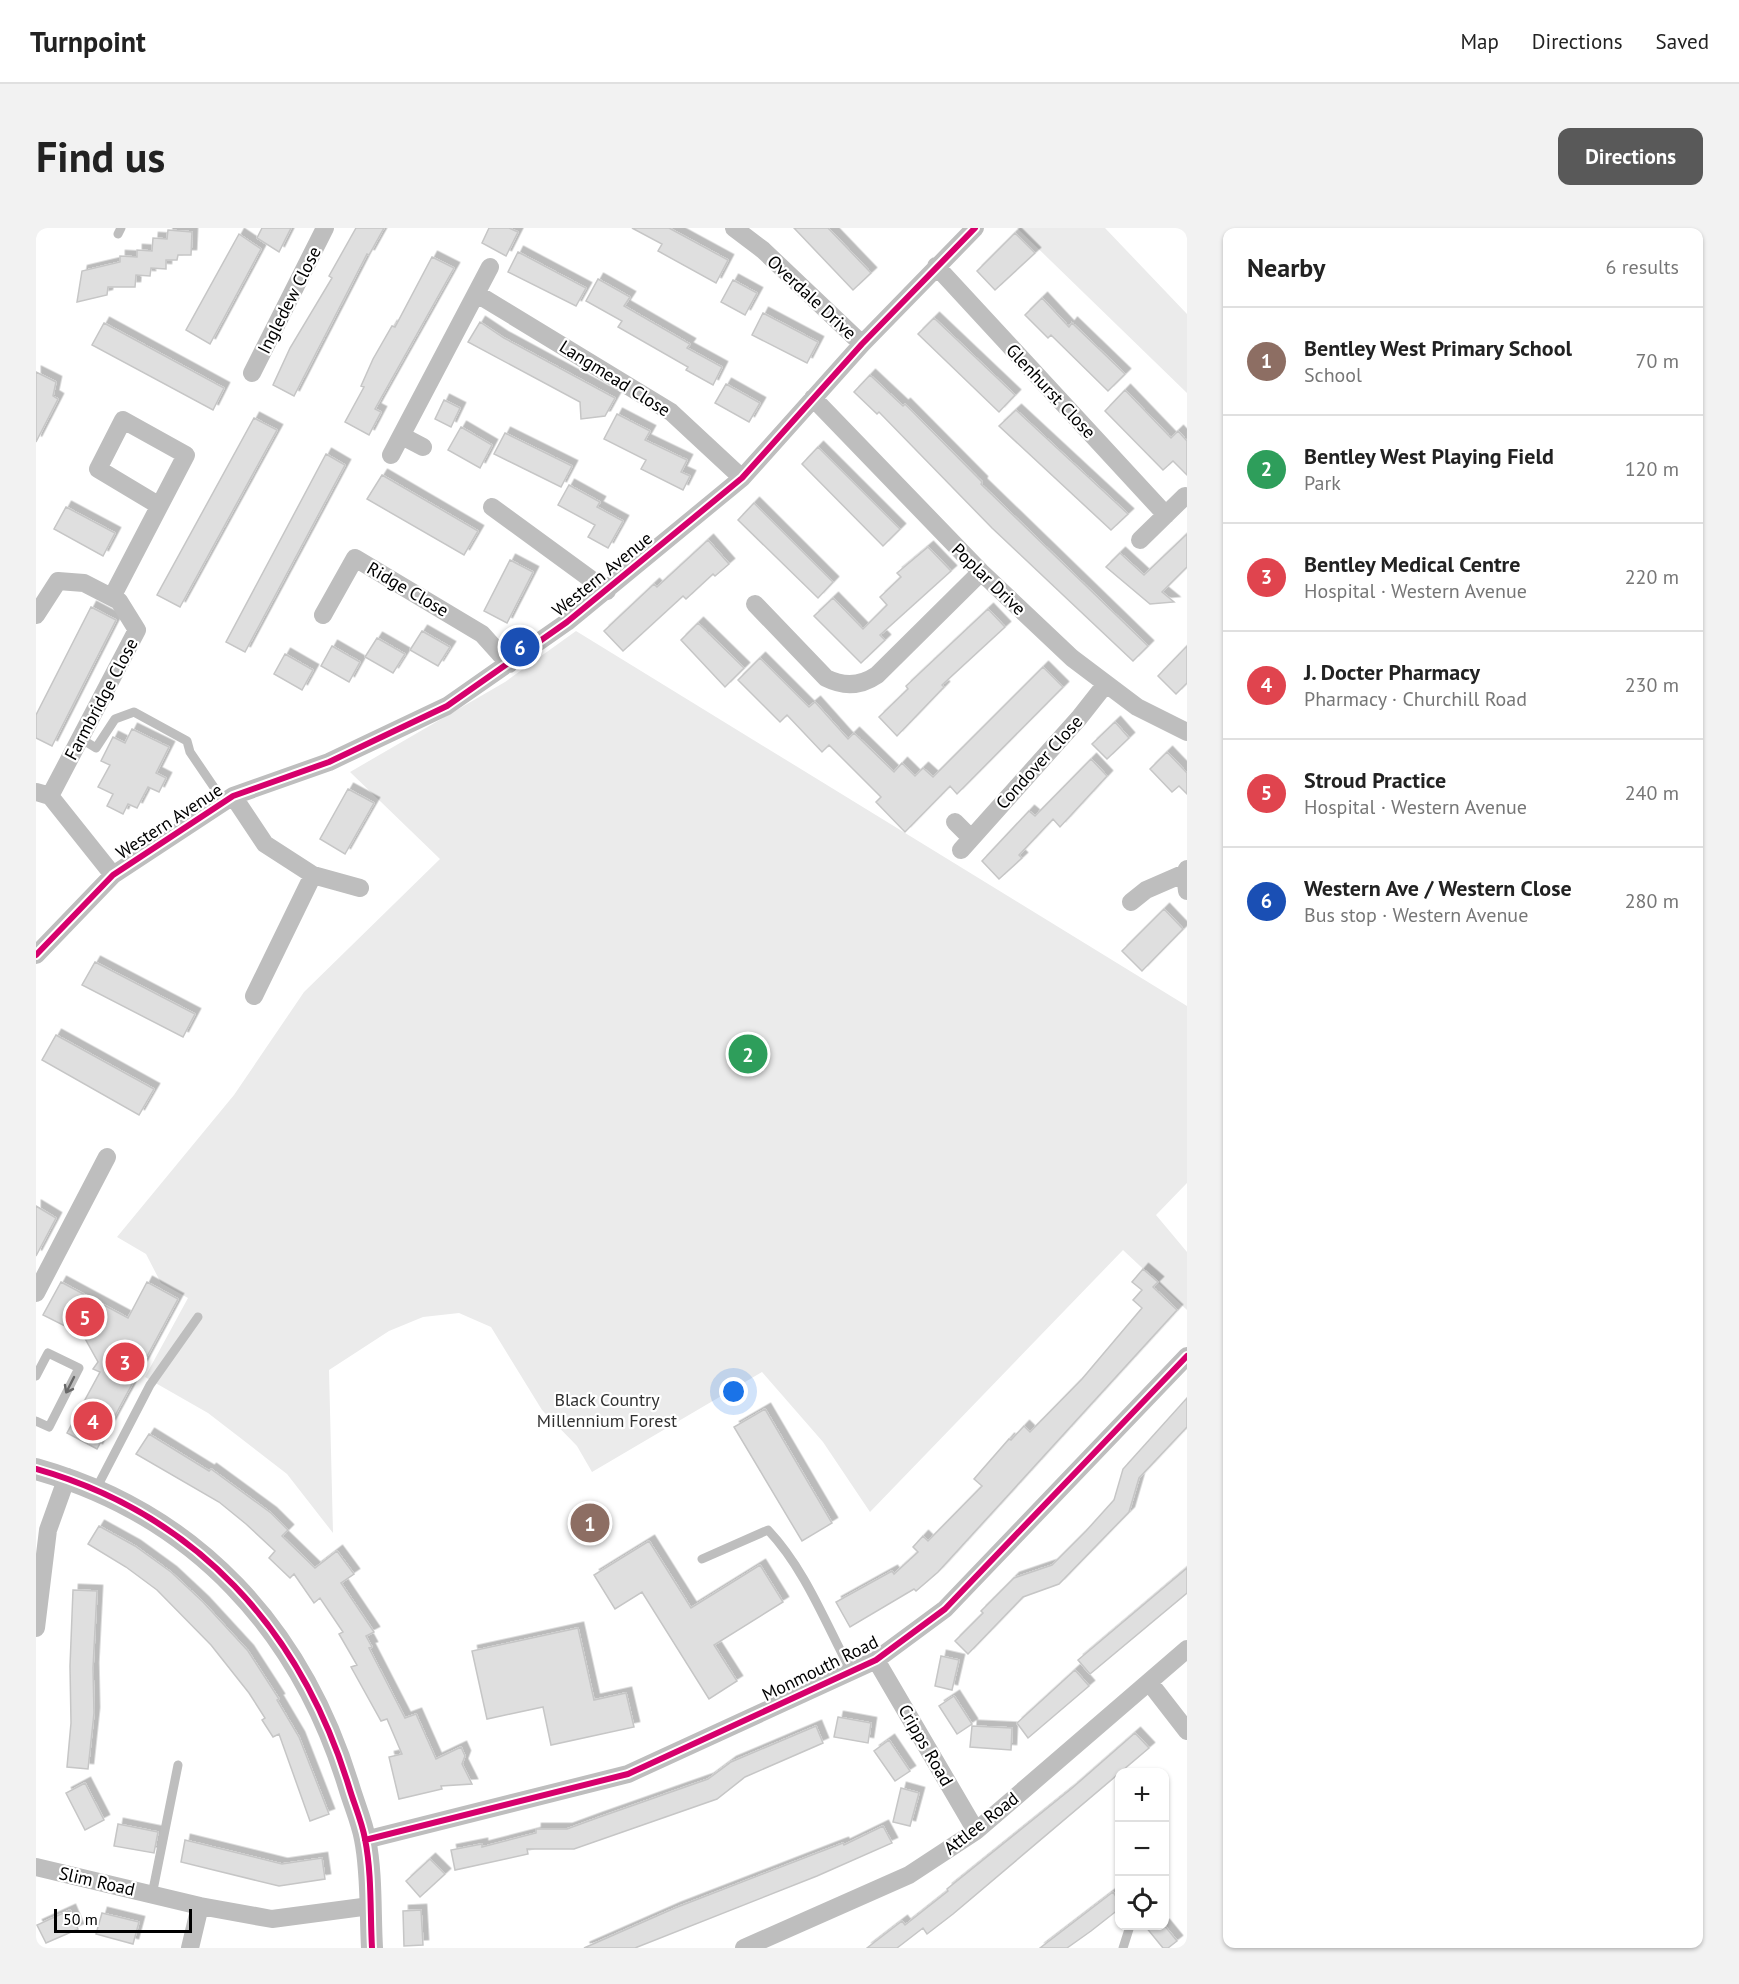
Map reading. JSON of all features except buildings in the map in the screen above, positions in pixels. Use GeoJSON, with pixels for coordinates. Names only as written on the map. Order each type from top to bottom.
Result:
{"type":"FeatureCollection","features":[{"type":"Feature","properties":{"kind":"street","name":"Ingledew Close"},"geometry":{"type":"LineString","coordinates":[[252,373],[325,228]]}},
{"type":"Feature","properties":{"kind":"street","name":"Overdale Drive"},"geometry":{"type":"LineString","coordinates":[[734,228],[763,250],[862,344]]}},
{"type":"Feature","properties":{"kind":"street","name":"Western Avenue"},"geometry":{"type":"LineString","coordinates":[[36,955],[113,875],[229,799],[329,762],[437,711],[509,664],[607,591],[742,478],[862,344],[975,228]]}},
{"type":"Feature","properties":{"kind":"street","name":"Glenhurst Close"},"geometry":{"type":"LineString","coordinates":[[936,266],[1166,516]]}},
{"type":"Feature","properties":{"kind":"street"},"geometry":{"type":"LineString","coordinates":[[391,455],[490,267]]}},
{"type":"Feature","properties":{"kind":"street","name":"Langmead Close"},"geometry":{"type":"LineString","coordinates":[[477,294],[671,412],[742,478]]}},
{"type":"Feature","properties":{"kind":"street","name":"Poplar Drive"},"geometry":{"type":"LineString","coordinates":[[813,398],[981,572],[1064,650],[1105,685],[1137,707],[1185,728]]}},
{"type":"Feature","properties":{"kind":"street"},"geometry":{"type":"LineString","coordinates":[[112,597],[186,455],[123,420],[98,469],[158,505]]}},
{"type":"Feature","properties":{"kind":"street"},"geometry":{"type":"LineString","coordinates":[[402,436],[423,447]]}},
{"type":"Feature","properties":{"kind":"street"},"geometry":{"type":"LineString","coordinates":[[1140,540],[1185,496]]}},
{"type":"Feature","properties":{"kind":"street"},"geometry":{"type":"LineString","coordinates":[[492,507],[607,591]]}},
{"type":"Feature","properties":{"kind":"street","name":"Ridge Close"},"geometry":{"type":"LineString","coordinates":[[323,615],[355,558],[482,634],[509,664]]}},
{"type":"Feature","properties":{"kind":"street"},"geometry":{"type":"LineString","coordinates":[[755,604],[826,678],[837,683],[866,682],[878,675],[981,572]]}},
{"type":"Feature","properties":{"kind":"street","name":"Farmbridge Close"},"geometry":{"type":"LineString","coordinates":[[36,615],[57,581],[84,583],[119,601],[137,630],[80,738],[43,794]]}},
{"type":"Feature","properties":{"kind":"street","name":"Condover Close"},"geometry":{"type":"LineString","coordinates":[[955,822],[966,844],[1079,718],[1105,685]]}},
{"type":"Feature","properties":{"kind":"street"},"geometry":{"type":"LineString","coordinates":[[43,794],[113,875]]}},
{"type":"Feature","properties":{"kind":"street"},"geometry":{"type":"LineString","coordinates":[[229,799],[265,844],[314,875],[360,888]]}},
{"type":"Feature","properties":{"kind":"street"},"geometry":{"type":"LineString","coordinates":[[254,996],[314,875]]}},
{"type":"Feature","properties":{"kind":"street"},"geometry":{"type":"LineString","coordinates":[[1131,902],[1146,890],[1186,878]]}},
{"type":"Feature","properties":{"kind":"street"},"geometry":{"type":"LineString","coordinates":[[36,1293],[107,1157]]}},
{"type":"Feature","properties":{"kind":"street","name":"Monmouth Road"},"geometry":{"type":"LineString","coordinates":[[365,1840],[628,1774],[876,1660],[945,1609],[1187,1356]]}},
{"type":"Feature","properties":{"kind":"street"},"geometry":{"type":"LineString","coordinates":[[36,1469],[67,1477],[152,1518],[227,1575],[264,1618],[301,1671],[338,1750],[365,1840],[372,1948]]}},
{"type":"Feature","properties":{"kind":"street"},"geometry":{"type":"LineString","coordinates":[[36,1628],[42,1530],[67,1477]]}},
{"type":"Feature","properties":{"kind":"street","name":"Attlee Road"},"geometry":{"type":"LineString","coordinates":[[744,1948],[909,1875],[976,1831],[1187,1649]]}},
{"type":"Feature","properties":{"kind":"street","name":"Cripps Road"},"geometry":{"type":"LineString","coordinates":[[876,1660],[976,1831]]}},
{"type":"Feature","properties":{"kind":"street"},"geometry":{"type":"LineString","coordinates":[[1149,1682],[1187,1731]]}},
{"type":"Feature","properties":{"kind":"street","name":"Slim Road"},"geometry":{"type":"LineString","coordinates":[[36,1867],[200,1906],[272,1919],[370,1906]]}},
{"type":"Feature","properties":{"kind":"street"},"geometry":{"type":"LineString","coordinates":[[190,1948],[200,1906]]}},
{"type":"Feature","properties":{"kind":"lane"},"geometry":{"type":"LineString","coordinates":[[80,738],[96,748],[115,719],[134,712],[187,741],[190,752],[229,799]]}},
{"type":"Feature","properties":{"kind":"lane"},"geometry":{"type":"LineString","coordinates":[[95,1491],[150,1385],[198,1317]]}},
{"type":"Feature","properties":{"kind":"lane"},"geometry":{"type":"LineString","coordinates":[[36,1376],[48,1353],[78,1368],[49,1427],[36,1421]]}},
{"type":"Feature","properties":{"kind":"lane"},"geometry":{"type":"LineString","coordinates":[[702,1559],[768,1530],[783,1546],[794,1564],[851,1671]]}},
{"type":"Feature","properties":{"kind":"lane"},"geometry":{"type":"LineString","coordinates":[[152,1895],[178,1765]]}},
{"type":"Feature","properties":{"kind":"lane"},"geometry":{"type":"LineString","coordinates":[[1123,1948],[1129,1930]]}},
{"type":"Feature","properties":{"kind":"green space"},"geometry":{"type":"Polygon","coordinates":[[[1017,228],[1105,228],[1187,314],[1187,393],[1017,228]]]}},
{"type":"Feature","properties":{"kind":"green space","name":"Black Country Millennium Forest"},"geometry":{"type":"Polygon","coordinates":[[[576,631],[1187,1006],[1187,1183],[1156,1215],[1187,1252],[1187,1310],[1123,1250],[870,1512],[823,1442],[762,1372],[592,1472],[577,1446],[542,1410],[491,1327],[459,1313],[423,1317],[389,1331],[329,1370],[333,1533],[287,1474],[208,1413],[145,1377],[188,1298],[161,1283],[146,1254],[117,1237],[234,1095],[304,992],[440,859],[350,772],[505,682],[576,631]]]}},
{"type":"Feature","properties":{"kind":"cycle path"},"geometry":{"type":"LineString","coordinates":[[36,955],[113,875],[233,796],[329,762],[447,706],[567,622],[742,478],[862,344],[975,228]]}},
{"type":"Feature","properties":{"kind":"cycle path"},"geometry":{"type":"LineString","coordinates":[[365,1840],[628,1774],[876,1660],[945,1609],[1187,1356]]}},
{"type":"Feature","properties":{"kind":"cycle path"},"geometry":{"type":"LineString","coordinates":[[36,1469],[93,1489],[146,1516],[193,1548],[234,1586],[271,1629],[302,1677],[328,1730],[360,1820],[369,1866],[372,1948]]}},
{"type":"Feature","properties":{"kind":"place","name":"Western Ave / Western Close"},"geometry":{"type":"Point","coordinates":[520,647]}},
{"type":"Feature","properties":{"kind":"place","name":"Bentley West Playing Field"},"geometry":{"type":"Point","coordinates":[748,1054]}},
{"type":"Feature","properties":{"kind":"place","name":"Stroud Practice"},"geometry":{"type":"Point","coordinates":[85,1317]}},
{"type":"Feature","properties":{"kind":"place","name":"Bentley Medical Centre"},"geometry":{"type":"Point","coordinates":[125,1362]}},
{"type":"Feature","properties":{"kind":"place","name":"J. Docter Pharmacy"},"geometry":{"type":"Point","coordinates":[93,1421]}},
{"type":"Feature","properties":{"kind":"place","name":"Bentley West Primary School"},"geometry":{"type":"Point","coordinates":[590,1523]}}]}
